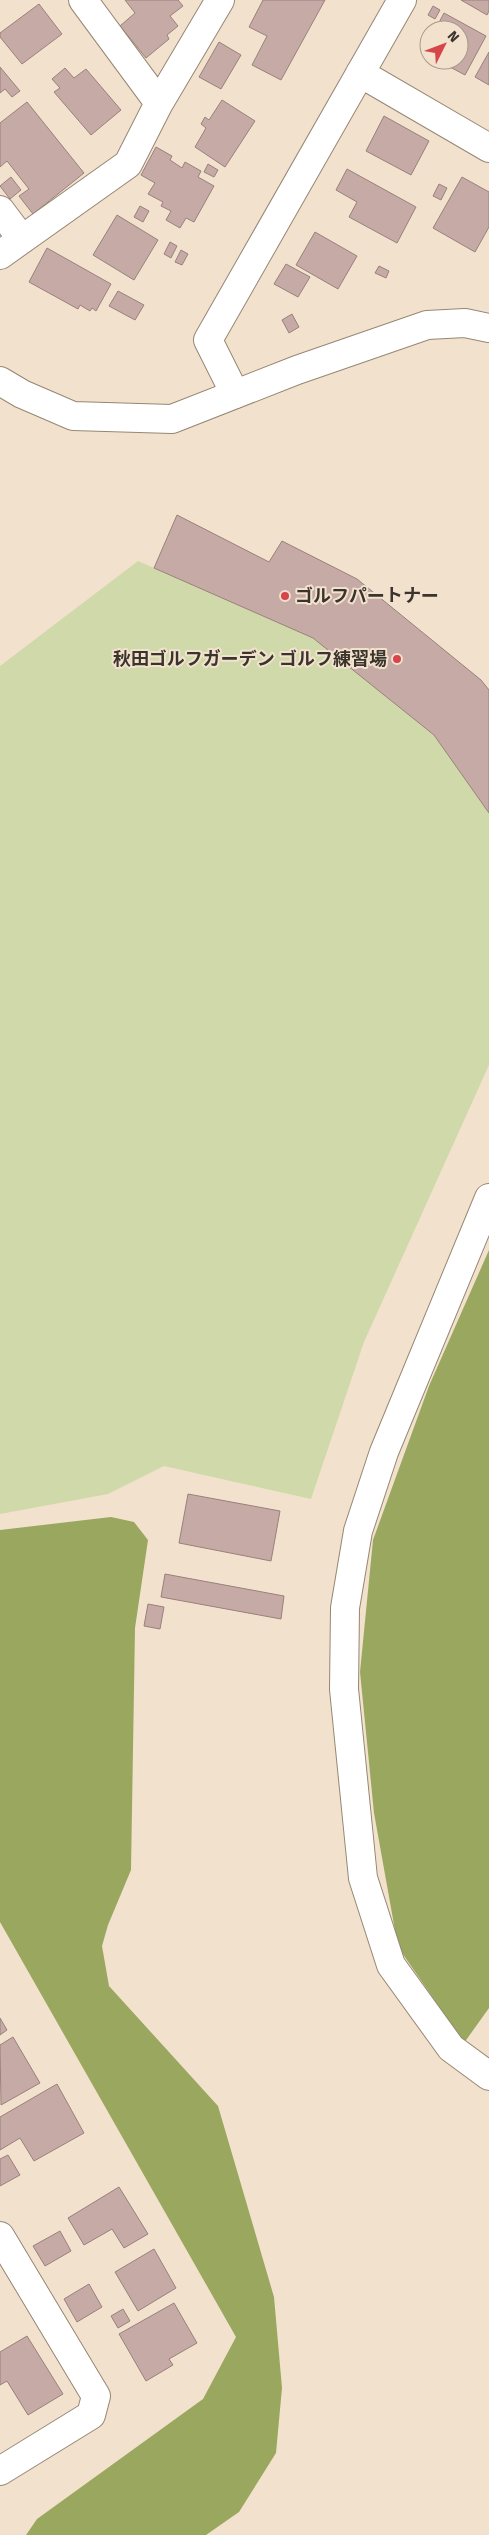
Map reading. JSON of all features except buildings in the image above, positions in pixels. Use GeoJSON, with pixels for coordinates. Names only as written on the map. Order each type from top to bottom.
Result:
{"type":"FeatureCollection","features":[{"type":"Feature","properties":{"kind":"street"},"geometry":{"type":"LineString","coordinates":[[83,0],[159,103]]}},
{"type":"Feature","properties":{"kind":"street"},"geometry":{"type":"LineString","coordinates":[[0,210],[10,247],[128,164],[159,103],[220,0]]}},
{"type":"Feature","properties":{"kind":"street"},"geometry":{"type":"LineString","coordinates":[[235,394],[208,340],[402,0]]}},
{"type":"Feature","properties":{"kind":"street"},"geometry":{"type":"LineString","coordinates":[[360,73],[489,148]]}},
{"type":"Feature","properties":{"kind":"street"},"geometry":{"type":"LineString","coordinates":[[0,381],[22,394],[73,416],[172,419],[297,370],[427,325],[465,323],[489,328]]}},
{"type":"Feature","properties":{"kind":"street"},"geometry":{"type":"LineString","coordinates":[[489,1198],[384,1452],[358,1531],[345,1608],[344,1689],[363,1878],[391,1965],[451,2048],[489,2076]]}},
{"type":"Feature","properties":{"kind":"street"},"geometry":{"type":"LineString","coordinates":[[0,2236],[96,2396],[90,2415],[0,2471]]}},
{"type":"Feature","properties":{"kind":"green space"},"geometry":{"type":"Polygon","coordinates":[[[138,561],[313,638],[434,735],[489,813],[489,1065],[364,1342],[311,1499],[164,1466],[108,1494],[0,1514],[0,666],[138,561]]]}},
{"type":"Feature","properties":{"kind":"green space"},"geometry":{"type":"Polygon","coordinates":[[[489,1250],[489,2008],[464,2043],[398,1947],[374,1813],[360,1672],[373,1540],[429,1386],[489,1250]]]}},
{"type":"Feature","properties":{"kind":"green space"},"geometry":{"type":"Polygon","coordinates":[[[111,1517],[134,1522],[148,1540],[135,1628],[131,1870],[108,1925],[102,1946],[109,1986],[218,2106],[274,2297],[282,2388],[276,2453],[239,2512],[206,2535],[26,2535],[37,2519],[203,2399],[236,2337],[0,1922],[0,1530],[111,1517]]]}},
{"type":"Feature","properties":{"kind":"place","name":"ゴルフパートナー"},"geometry":{"type":"Point","coordinates":[285,596]}},
{"type":"Feature","properties":{"kind":"place","name":"秋田ゴルフガーデン ゴルフ練習場"},"geometry":{"type":"Point","coordinates":[397,659]}}]}
